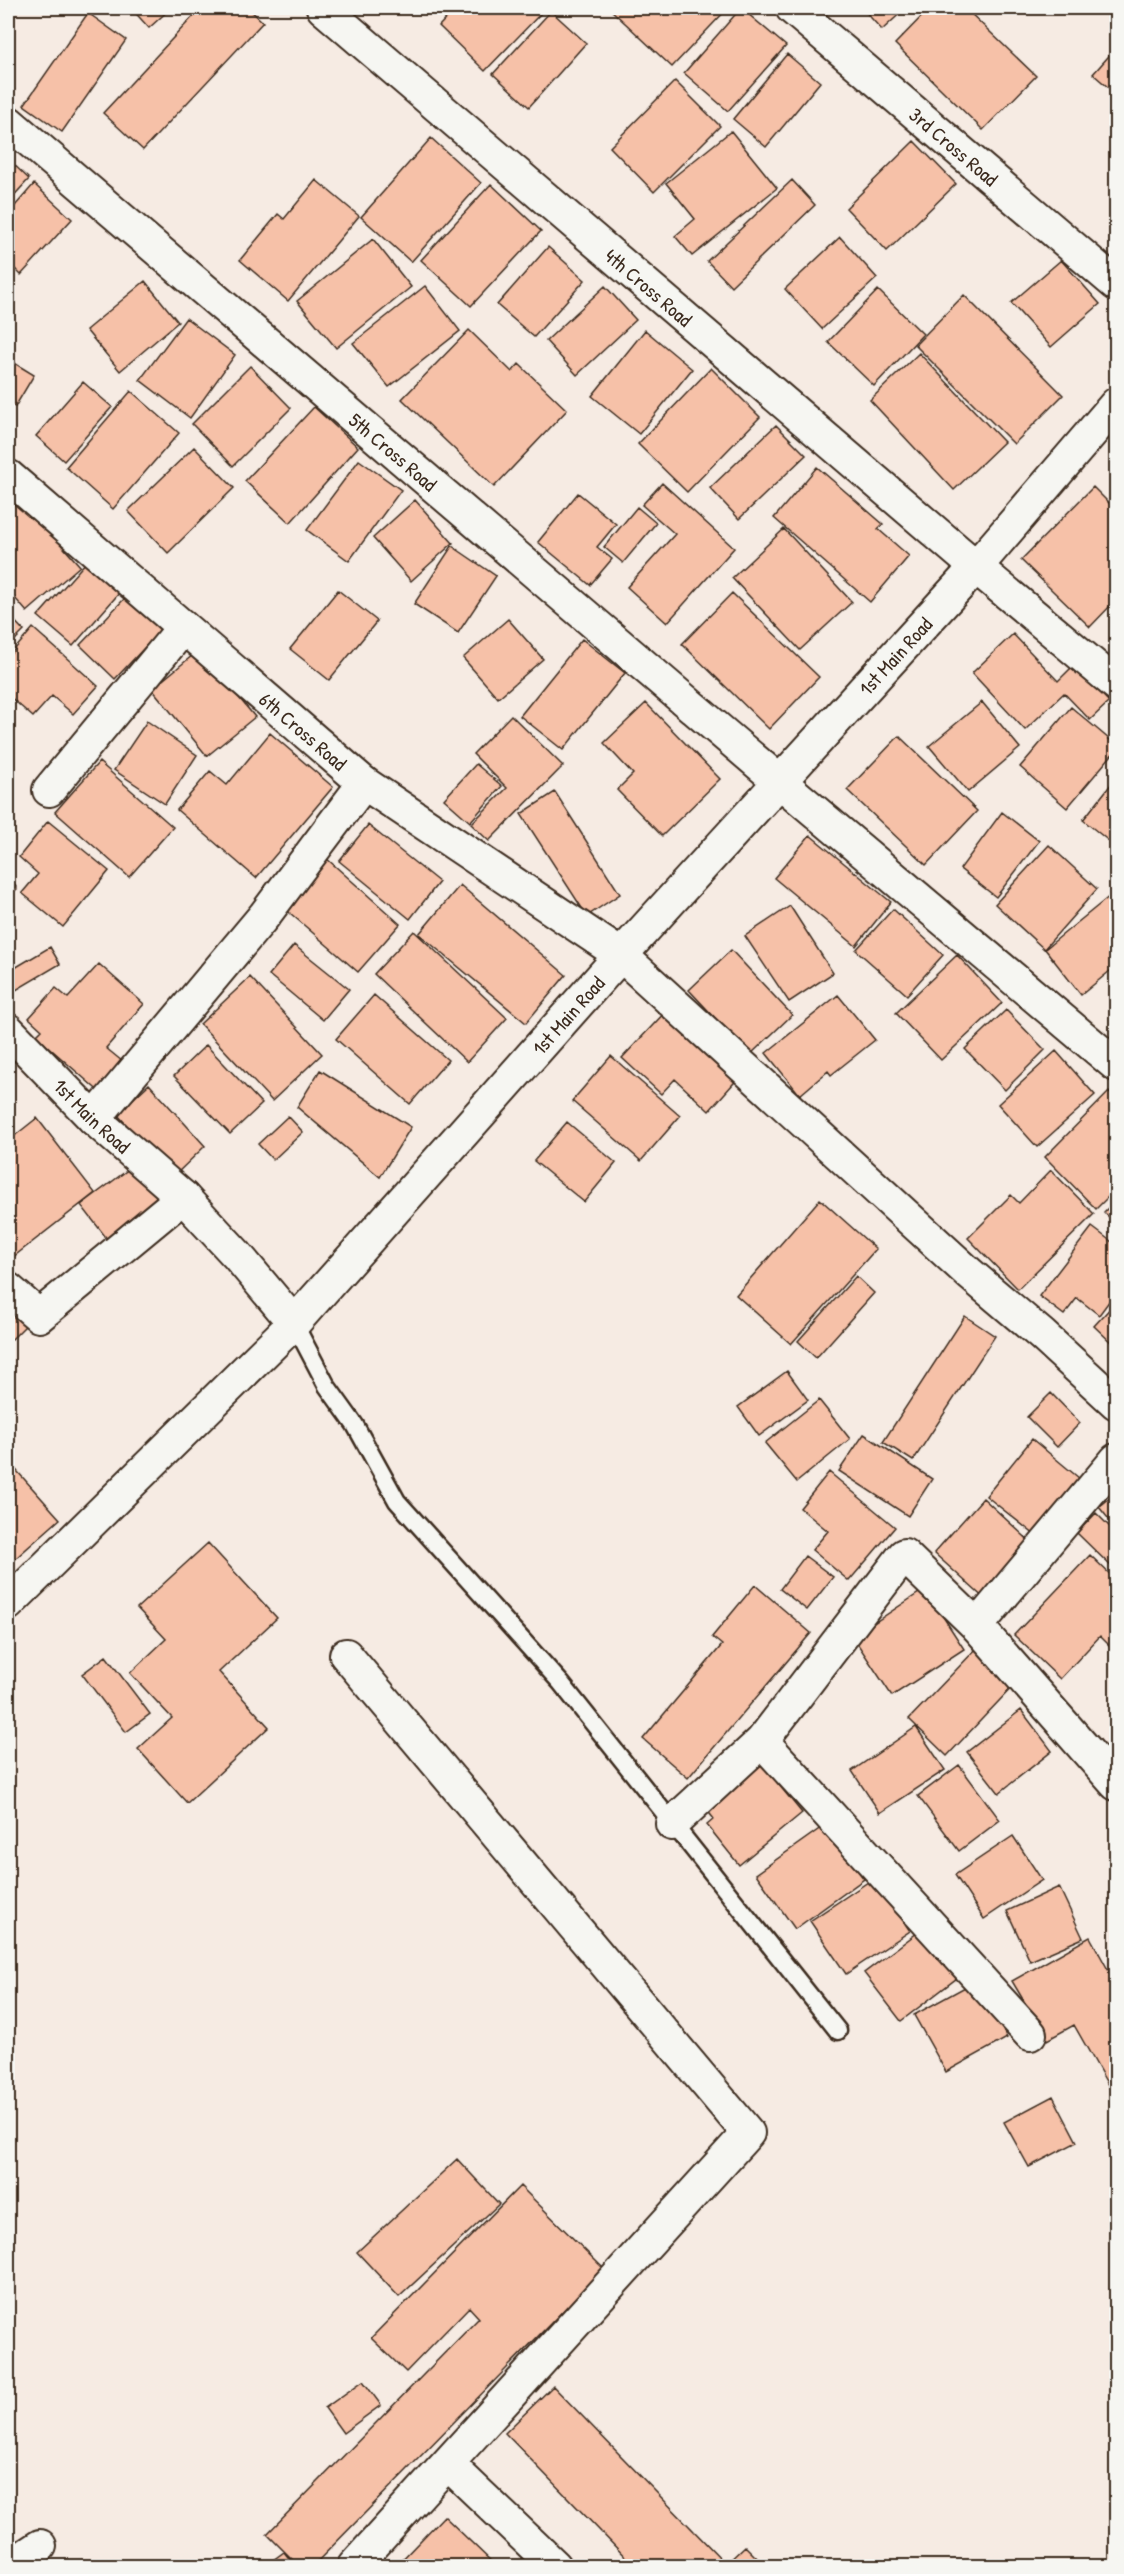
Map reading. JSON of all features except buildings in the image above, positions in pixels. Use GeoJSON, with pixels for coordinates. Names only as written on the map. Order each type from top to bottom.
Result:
{"type":"FeatureCollection","features":[{"type":"Feature","properties":{"kind":"street","name":"4th Cross Road"},"geometry":{"type":"LineString","coordinates":[[323,8],[1116,684]]}},
{"type":"Feature","properties":{"kind":"street","name":"3rd Cross Road"},"geometry":{"type":"LineString","coordinates":[[792,8],[1116,284]]}},
{"type":"Feature","properties":{"kind":"street","name":"5th Cross Road"},"geometry":{"type":"LineString","coordinates":[[8,122],[779,781],[1116,1065]]}},
{"type":"Feature","properties":{"kind":"street","name":"1st Main Road"},"geometry":{"type":"LineString","coordinates":[[8,1030],[94,1119],[183,1197],[237,1255],[294,1323],[621,955],[976,567],[1116,404]]}},
{"type":"Feature","properties":{"kind":"street","name":"6th Cross Road"},"geometry":{"type":"LineString","coordinates":[[8,476],[364,783],[621,955],[970,1274],[1042,1335],[1116,1403]]}},
{"type":"Feature","properties":{"kind":"street"},"geometry":{"type":"LineString","coordinates":[[49,790],[183,628]]}},
{"type":"Feature","properties":{"kind":"street"},"geometry":{"type":"LineString","coordinates":[[94,1119],[264,916],[364,783]]}},
{"type":"Feature","properties":{"kind":"street"},"geometry":{"type":"LineString","coordinates":[[8,1289],[39,1316],[183,1197]]}},
{"type":"Feature","properties":{"kind":"street"},"geometry":{"type":"LineString","coordinates":[[8,1604],[294,1323]]}},
{"type":"Feature","properties":{"kind":"street"},"geometry":{"type":"LineString","coordinates":[[977,1626],[1116,1460]]}},
{"type":"Feature","properties":{"kind":"street"},"geometry":{"type":"LineString","coordinates":[[672,1824],[762,1741],[904,1555],[977,1626],[1116,1784]]}},
{"type":"Feature","properties":{"kind":"street"},"geometry":{"type":"LineString","coordinates":[[346,1655],[748,2133],[354,2566]]}},
{"type":"Feature","properties":{"kind":"street"},"geometry":{"type":"LineString","coordinates":[[762,1741],[1030,2034]]}},
{"type":"Feature","properties":{"kind":"street"},"geometry":{"type":"LineString","coordinates":[[448,2464],[555,2566]]}},
{"type":"Feature","properties":{"kind":"street"},"geometry":{"type":"LineString","coordinates":[[10,2566],[40,2546]]}},
{"type":"Feature","properties":{"kind":"lane"},"geometry":{"type":"LineString","coordinates":[[294,1323],[327,1386],[355,1425],[397,1501],[561,1683],[838,2031]]}}]}
